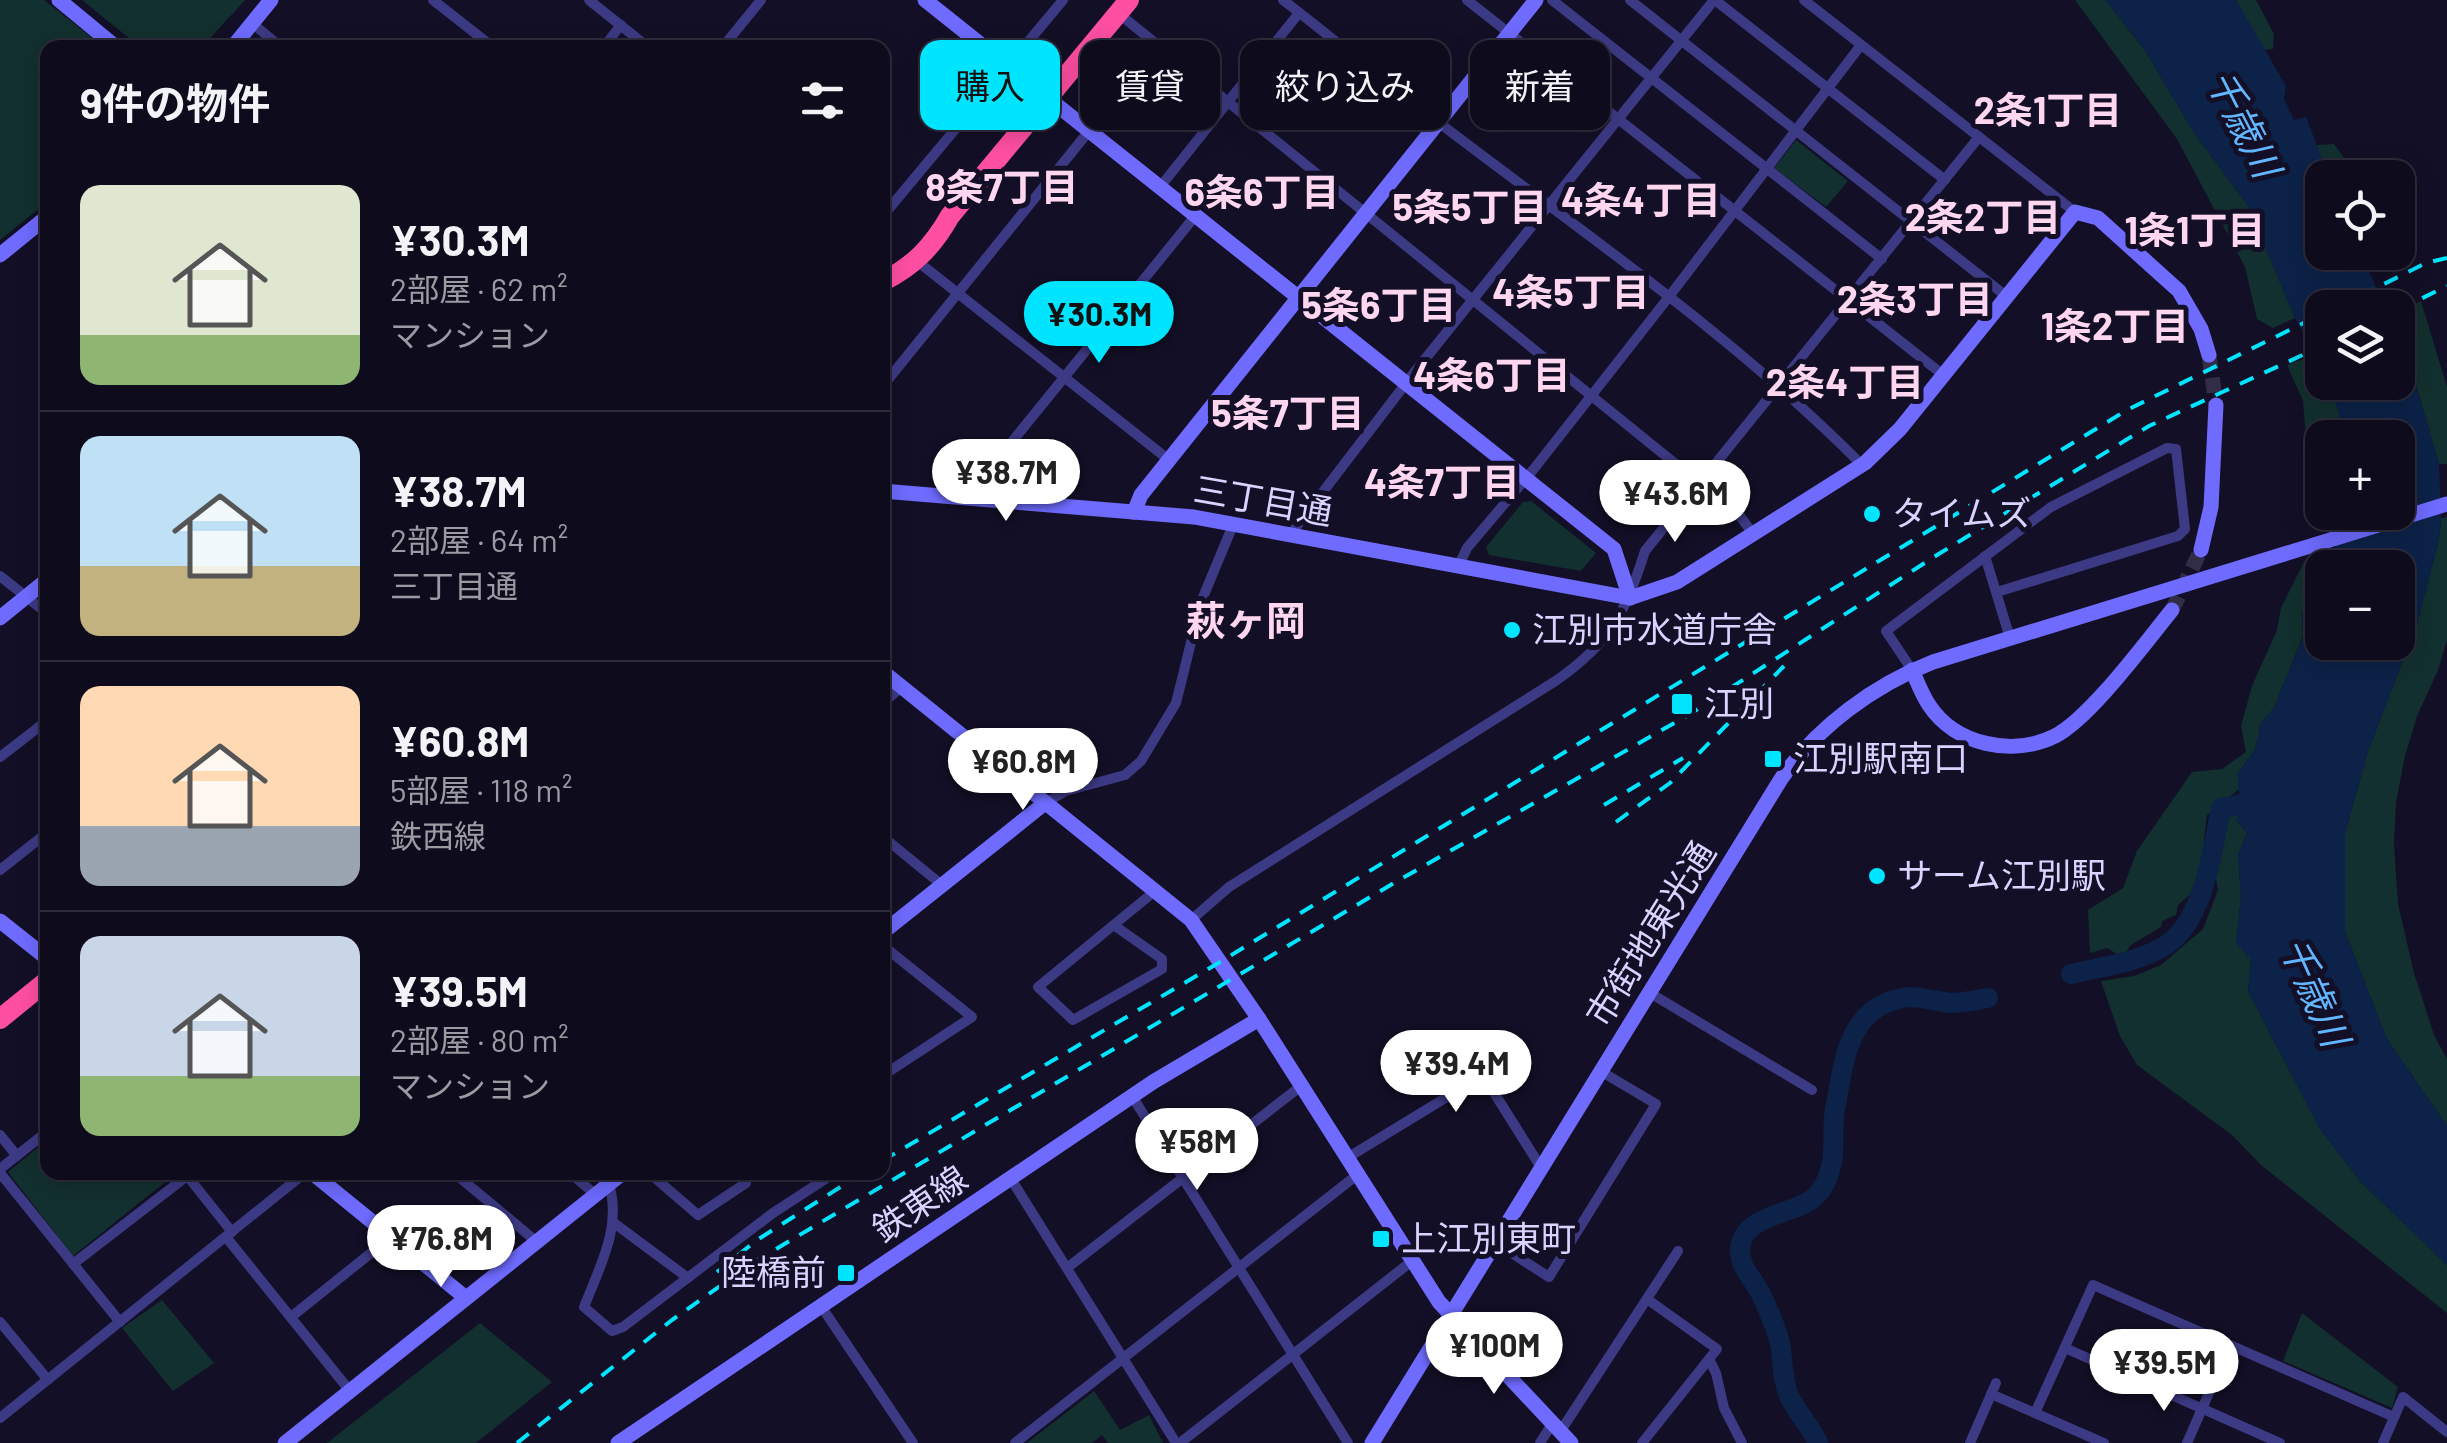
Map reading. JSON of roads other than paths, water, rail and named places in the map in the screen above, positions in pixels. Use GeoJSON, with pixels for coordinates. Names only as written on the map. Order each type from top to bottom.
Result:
{"type":"FeatureCollection","features":[{"type":"Feature","properties":{"kind":"highway"},"geometry":{"type":"LineString","coordinates":[[1060,80],[1123,6]]}},
{"type":"Feature","properties":{"kind":"highway"},"geometry":{"type":"LineString","coordinates":[[890,277],[917,261],[936,241],[950,216],[1019,130]]}},
{"type":"Feature","properties":{"kind":"highway"},"geometry":{"type":"LineString","coordinates":[[890,261],[950,216]]}},
{"type":"Feature","properties":{"kind":"highway"},"geometry":{"type":"LineString","coordinates":[[0,1019],[40,986]]}},
{"type":"Feature","properties":{"kind":"street"},"geometry":{"type":"LineString","coordinates":[[58,0],[107,40]]}},
{"type":"Feature","properties":{"kind":"street"},"geometry":{"type":"LineString","coordinates":[[238,40],[271,0]]}},
{"type":"Feature","properties":{"kind":"street"},"geometry":{"type":"LineString","coordinates":[[434,0],[484,40]]}},
{"type":"Feature","properties":{"kind":"street"},"geometry":{"type":"LineString","coordinates":[[590,0],[639,40]]}},
{"type":"Feature","properties":{"kind":"street"},"geometry":{"type":"LineString","coordinates":[[728,40],[761,0]]}},
{"type":"Feature","properties":{"kind":"street"},"geometry":{"type":"LineString","coordinates":[[925,0],[946,9],[980,40]]}},
{"type":"Feature","properties":{"kind":"street"},"geometry":{"type":"LineString","coordinates":[[1032,40],[1063,0]]}},
{"type":"Feature","properties":{"kind":"street"},"geometry":{"type":"LineString","coordinates":[[1283,0],[1333,40]]}},
{"type":"Feature","properties":{"kind":"street"},"geometry":{"type":"LineString","coordinates":[[1467,0],[1942,374]]}},
{"type":"Feature","properties":{"kind":"street"},"geometry":{"type":"LineString","coordinates":[[1450,107],[1536,0]]}},
{"type":"Feature","properties":{"kind":"street"},"geometry":{"type":"LineString","coordinates":[[1552,0],[1882,259]]}},
{"type":"Feature","properties":{"kind":"street"},"geometry":{"type":"LineString","coordinates":[[1630,0],[2006,296]]}},
{"type":"Feature","properties":{"kind":"street"},"geometry":{"type":"LineString","coordinates":[[1290,535],[1616,118],[1714,0],[1945,180]]}},
{"type":"Feature","properties":{"kind":"street"},"geometry":{"type":"LineString","coordinates":[[1804,0],[2075,212],[2098,218],[2179,290],[2201,329],[2209,355]]}},
{"type":"Feature","properties":{"kind":"street"},"geometry":{"type":"LineString","coordinates":[[1123,6],[1228,102],[1740,516],[1754,534]]}},
{"type":"Feature","properties":{"kind":"street"},"geometry":{"type":"LineString","coordinates":[[1160,187],[1299,13]]}},
{"type":"Feature","properties":{"kind":"street"},"geometry":{"type":"LineString","coordinates":[[252,23],[272,40]]}},
{"type":"Feature","properties":{"kind":"street"},"geometry":{"type":"LineString","coordinates":[[609,40],[621,25]]}},
{"type":"Feature","properties":{"kind":"street"},"geometry":{"type":"LineString","coordinates":[[1458,567],[1467,548],[1668,298],[1861,45]]}},
{"type":"Feature","properties":{"kind":"street"},"geometry":{"type":"LineString","coordinates":[[1060,108],[1614,549],[1630,598]]}},
{"type":"Feature","properties":{"kind":"street"},"geometry":{"type":"LineString","coordinates":[[890,208],[957,130]]}},
{"type":"Feature","properties":{"kind":"street"},"geometry":{"type":"LineString","coordinates":[[1134,512],[1141,495],[1432,130]]}},
{"type":"Feature","properties":{"kind":"street"},"geometry":{"type":"LineString","coordinates":[[1449,130],[1778,385],[1862,465]]}},
{"type":"Feature","properties":{"kind":"street"},"geometry":{"type":"LineString","coordinates":[[890,378],[1089,131]]}},
{"type":"Feature","properties":{"kind":"street"},"geometry":{"type":"LineString","coordinates":[[1191,920],[1229,887],[1568,672],[1604,642],[1630,598],[1645,551],[1979,137]]}},
{"type":"Feature","properties":{"kind":"street"},"geometry":{"type":"LineString","coordinates":[[1630,598],[1676,582],[1862,465],[1900,429],[2075,212]]}},
{"type":"Feature","properties":{"kind":"street"},"geometry":{"type":"LineString","coordinates":[[975,499],[985,475],[1196,216]]}},
{"type":"Feature","properties":{"kind":"street"},"geometry":{"type":"LineString","coordinates":[[0,255],[40,222]]}},
{"type":"Feature","properties":{"kind":"street"},"geometry":{"type":"LineString","coordinates":[[917,261],[1170,460]]}},
{"type":"Feature","properties":{"kind":"street"},"geometry":{"type":"LineString","coordinates":[[2200,550],[2211,506],[2216,405]]}},
{"type":"Feature","properties":{"kind":"street"},"geometry":{"type":"LineString","coordinates":[[1997,592],[2178,536],[2185,529],[2176,449],[2167,448],[2051,507],[1886,631],[1912,670],[1929,706],[1944,722],[1967,738],[1996,746],[2027,745],[2055,736],[2076,720],[2172,610]]}},
{"type":"Feature","properties":{"kind":"street","name":"三丁目通"},"geometry":{"type":"LineString","coordinates":[[890,492],[1194,518],[1630,598]]}},
{"type":"Feature","properties":{"kind":"street","name":"市街地東光通"},"geometry":{"type":"LineString","coordinates":[[1372,1443],[1795,760],[1810,742],[1912,670],[2447,504]]}},
{"type":"Feature","properties":{"kind":"street"},"geometry":{"type":"LineString","coordinates":[[890,927],[1045,803],[1066,791],[1125,775],[1141,760],[1176,703],[1200,602],[1234,525]]}},
{"type":"Feature","properties":{"kind":"street"},"geometry":{"type":"LineString","coordinates":[[1985,556],[2010,638]]}},
{"type":"Feature","properties":{"kind":"street"},"geometry":{"type":"LineString","coordinates":[[0,576],[40,607]]}},
{"type":"Feature","properties":{"kind":"street"},"geometry":{"type":"LineString","coordinates":[[0,618],[40,586]]}},
{"type":"Feature","properties":{"kind":"street"},"geometry":{"type":"LineString","coordinates":[[890,677],[1191,920],[1450,1318],[1561,1433]]}},
{"type":"Feature","properties":{"kind":"street"},"geometry":{"type":"LineString","coordinates":[[890,697],[902,687]]}},
{"type":"Feature","properties":{"kind":"street"},"geometry":{"type":"LineString","coordinates":[[0,757],[40,725]]}},
{"type":"Feature","properties":{"kind":"street"},"geometry":{"type":"LineString","coordinates":[[0,870],[40,838]]}},
{"type":"Feature","properties":{"kind":"street"},"geometry":{"type":"LineString","coordinates":[[890,843],[942,885]]}},
{"type":"Feature","properties":{"kind":"street"},"geometry":{"type":"LineString","coordinates":[[1115,926],[1162,959],[1162,969],[1073,1020],[1038,986],[1154,891]]}},
{"type":"Feature","properties":{"kind":"street"},"geometry":{"type":"LineString","coordinates":[[0,921],[40,953]]}},
{"type":"Feature","properties":{"kind":"street"},"geometry":{"type":"LineString","coordinates":[[890,950],[972,1017],[890,1071]]}},
{"type":"Feature","properties":{"kind":"street"},"geometry":{"type":"LineString","coordinates":[[1650,993],[1812,1090]]}},
{"type":"Feature","properties":{"kind":"street","name":"鉄東線"},"geometry":{"type":"LineString","coordinates":[[618,1443],[1132,1096],[1259,1019]]}},
{"type":"Feature","properties":{"kind":"street"},"geometry":{"type":"LineString","coordinates":[[1496,1243],[1548,1277],[1656,1104],[1602,1072]]}},
{"type":"Feature","properties":{"kind":"street"},"geometry":{"type":"LineString","coordinates":[[1346,1158],[1483,1075],[1542,1169]]}},
{"type":"Feature","properties":{"kind":"street"},"geometry":{"type":"LineString","coordinates":[[1067,1268],[1301,1086]]}},
{"type":"Feature","properties":{"kind":"street"},"geometry":{"type":"LineString","coordinates":[[1132,1096],[1348,1443]]}},
{"type":"Feature","properties":{"kind":"street"},"geometry":{"type":"LineString","coordinates":[[0,1135],[17,1156]]}},
{"type":"Feature","properties":{"kind":"street"},"geometry":{"type":"LineString","coordinates":[[40,1137],[0,1171],[120,1322]]}},
{"type":"Feature","properties":{"kind":"street"},"geometry":{"type":"LineString","coordinates":[[1016,1443],[1357,1175]]}},
{"type":"Feature","properties":{"kind":"street"},"geometry":{"type":"LineString","coordinates":[[1010,1178],[1178,1443],[1412,1261]]}},
{"type":"Feature","properties":{"kind":"street"},"geometry":{"type":"LineString","coordinates":[[72,1264],[178,1180]]}},
{"type":"Feature","properties":{"kind":"street"},"geometry":{"type":"LineString","coordinates":[[190,1180],[290,1317],[350,1391]]}},
{"type":"Feature","properties":{"kind":"street"},"geometry":{"type":"LineString","coordinates":[[0,1418],[299,1180]]}},
{"type":"Feature","properties":{"kind":"street"},"geometry":{"type":"LineString","coordinates":[[319,1180],[466,1298]]}},
{"type":"Feature","properties":{"kind":"street"},"geometry":{"type":"LineString","coordinates":[[463,1180],[537,1242]]}},
{"type":"Feature","properties":{"kind":"street"},"geometry":{"type":"LineString","coordinates":[[585,1180],[603,1189],[616,1204],[614,1223],[584,1307],[612,1331],[623,1327],[824,1180]]}},
{"type":"Feature","properties":{"kind":"street"},"geometry":{"type":"LineString","coordinates":[[286,1443],[614,1180]]}},
{"type":"Feature","properties":{"kind":"street"},"geometry":{"type":"LineString","coordinates":[[657,1180],[698,1215],[746,1183],[744,1180]]}},
{"type":"Feature","properties":{"kind":"street"},"geometry":{"type":"LineString","coordinates":[[614,1223],[688,1278]]}},
{"type":"Feature","properties":{"kind":"street"},"geometry":{"type":"LineString","coordinates":[[290,1317],[391,1237]]}},
{"type":"Feature","properties":{"kind":"street"},"geometry":{"type":"LineString","coordinates":[[1540,1443],[1561,1433],[1678,1251]]}},
{"type":"Feature","properties":{"kind":"street"},"geometry":{"type":"LineString","coordinates":[[2035,1413],[2093,1285],[2394,1417]]}},
{"type":"Feature","properties":{"kind":"street"},"geometry":{"type":"LineString","coordinates":[[1642,1443],[1716,1349],[1646,1299]]}},
{"type":"Feature","properties":{"kind":"street"},"geometry":{"type":"LineString","coordinates":[[821,1306],[913,1443]]}},
{"type":"Feature","properties":{"kind":"street"},"geometry":{"type":"LineString","coordinates":[[0,1322],[48,1380]]}},
{"type":"Feature","properties":{"kind":"street"},"geometry":{"type":"LineString","coordinates":[[2187,1443],[2230,1345]]}},
{"type":"Feature","properties":{"kind":"street"},"geometry":{"type":"LineString","coordinates":[[2064,1348],[2280,1443]]}},
{"type":"Feature","properties":{"kind":"street"},"geometry":{"type":"LineString","coordinates":[[1709,1359],[1724,1408],[1742,1443]]}},
{"type":"Feature","properties":{"kind":"street"},"geometry":{"type":"LineString","coordinates":[[1970,1443],[1994,1388],[2035,1413],[2104,1443]]}},
{"type":"Feature","properties":{"kind":"street"},"geometry":{"type":"LineString","coordinates":[[2383,1443],[2403,1397],[2447,1432]]}},
{"type":"Feature","properties":{"kind":"water","name":"千歳川"},"geometry":{"type":"Polygon","coordinates":[[[2106,0],[2236,0],[2286,86],[2284,99],[2294,120],[2306,117],[2322,160],[2305,160],[2305,270],[2369,270],[2377,290],[2305,290],[2305,337],[2248,206],[2193,131],[2146,52],[2106,0]]]}},
{"type":"Feature","properties":{"kind":"water"},"geometry":{"type":"Polygon","coordinates":[[[2415,382],[2439,464],[2441,518],[2415,629],[2415,550],[2335,550],[2338,530],[2415,530],[2415,420],[2340,420],[2335,400],[2415,400],[2415,382]]]}},
{"type":"Feature","properties":{"kind":"water","name":"千歳川"},"geometry":{"type":"Polygon","coordinates":[[[2305,612],[2305,660],[2403,660],[2368,751],[2345,833],[2345,932],[2387,1039],[2447,1126],[2447,1265],[2362,1183],[2320,1129],[2248,991],[2251,960],[2236,943],[2241,897],[2238,855],[2247,833],[2236,820],[2245,801],[2238,790],[2238,773],[2255,750],[2261,723],[2274,708],[2303,637],[2305,612]]]}},
{"type":"Feature","properties":{"kind":"waterway"},"geometry":{"type":"LineString","coordinates":[[2071,974],[2140,957],[2176,937],[2197,905],[2204,886],[2221,808],[2240,805],[2267,788]]}},
{"type":"Feature","properties":{"kind":"waterway"},"geometry":{"type":"LineString","coordinates":[[1818,1443],[1787,1391],[1776,1328],[1742,1262],[1744,1236],[1762,1220],[1801,1205],[1821,1190],[1832,1159],[1835,1109],[1845,1059],[1857,1028],[1867,1016],[1880,1006],[1904,998],[1950,1003],[1988,998]]}},
{"type":"Feature","properties":{"kind":"tunnel"},"geometry":{"type":"LineString","coordinates":[[2209,355],[2216,405]]}},
{"type":"Feature","properties":{"kind":"tunnel"},"geometry":{"type":"LineString","coordinates":[[2172,610],[2201,550]]}},
{"type":"Feature","properties":{"kind":"railway"},"geometry":{"type":"LineString","coordinates":[[2372,290],[2426,263],[2447,258]]}},
{"type":"Feature","properties":{"kind":"railway"},"geometry":{"type":"LineString","coordinates":[[2415,302],[2447,286]]}},
{"type":"Feature","properties":{"kind":"railway"},"geometry":{"type":"LineString","coordinates":[[890,1156],[1220,962],[2127,410],[2305,322]]}},
{"type":"Feature","properties":{"kind":"railway"},"geometry":{"type":"LineString","coordinates":[[517,1443],[672,1320],[754,1262],[1394,883],[1690,714],[1937,555],[2149,426],[2305,354]]}},
{"type":"Feature","properties":{"kind":"railway"},"geometry":{"type":"LineString","coordinates":[[1616,822],[1670,783],[1784,666]]}},
{"type":"Feature","properties":{"kind":"railway"},"geometry":{"type":"LineString","coordinates":[[1604,805],[1683,758]]}},
{"type":"Feature","properties":{"kind":"railway"},"geometry":{"type":"LineString","coordinates":[[717,1272],[757,1240],[851,1180]]}},
{"type":"Feature","properties":{"kind":"place","name":"タイムズ"},"geometry":{"type":"Point","coordinates":[1872,514]}},
{"type":"Feature","properties":{"kind":"place","name":"江別市水道庁舎"},"geometry":{"type":"Point","coordinates":[1512,630]}},
{"type":"Feature","properties":{"kind":"place","name":"江別"},"geometry":{"type":"Point","coordinates":[1682,704]}},
{"type":"Feature","properties":{"kind":"place","name":"江別駅南口"},"geometry":{"type":"Point","coordinates":[1773,759]}},
{"type":"Feature","properties":{"kind":"place","name":"サーム江別駅"},"geometry":{"type":"Point","coordinates":[1877,876]}},
{"type":"Feature","properties":{"kind":"place","name":"上江別東町"},"geometry":{"type":"Point","coordinates":[1381,1239]}},
{"type":"Feature","properties":{"kind":"place","name":"陸橋前"},"geometry":{"type":"Point","coordinates":[846,1273]}},
{"type":"Feature","properties":{"kind":"district","name":"2条1丁目"},"geometry":{"type":"Point","coordinates":[2048,111]}},
{"type":"Feature","properties":{"kind":"district","name":"8条7丁目"},"geometry":{"type":"Point","coordinates":[1002,188]}},
{"type":"Feature","properties":{"kind":"district","name":"6条6丁目"},"geometry":{"type":"Point","coordinates":[1262,193]}},
{"type":"Feature","properties":{"kind":"district","name":"4条4丁目"},"geometry":{"type":"Point","coordinates":[1641,201]}},
{"type":"Feature","properties":{"kind":"district","name":"5条5丁目"},"geometry":{"type":"Point","coordinates":[1470,208]}},
{"type":"Feature","properties":{"kind":"district","name":"2条2丁目"},"geometry":{"type":"Point","coordinates":[1983,218]}},
{"type":"Feature","properties":{"kind":"district","name":"1条1丁目"},"geometry":{"type":"Point","coordinates":[2195,231]}},
{"type":"Feature","properties":{"kind":"district","name":"4条5丁目"},"geometry":{"type":"Point","coordinates":[1571,293]}},
{"type":"Feature","properties":{"kind":"district","name":"2条3丁目"},"geometry":{"type":"Point","coordinates":[1915,300]}},
{"type":"Feature","properties":{"kind":"district","name":"5条6丁目"},"geometry":{"type":"Point","coordinates":[1379,306]}},
{"type":"Feature","properties":{"kind":"district","name":"1条2丁目"},"geometry":{"type":"Point","coordinates":[2115,327]}},
{"type":"Feature","properties":{"kind":"district","name":"4条6丁目"},"geometry":{"type":"Point","coordinates":[1492,376]}},
{"type":"Feature","properties":{"kind":"district","name":"2条4丁目"},"geometry":{"type":"Point","coordinates":[1845,383]}},
{"type":"Feature","properties":{"kind":"district","name":"5条7丁目"},"geometry":{"type":"Point","coordinates":[1288,414]}},
{"type":"Feature","properties":{"kind":"district","name":"4条7丁目"},"geometry":{"type":"Point","coordinates":[1442,483]}},
{"type":"Feature","properties":{"kind":"district","name":"萩ヶ岡"},"geometry":{"type":"Point","coordinates":[1246,621]}}]}
